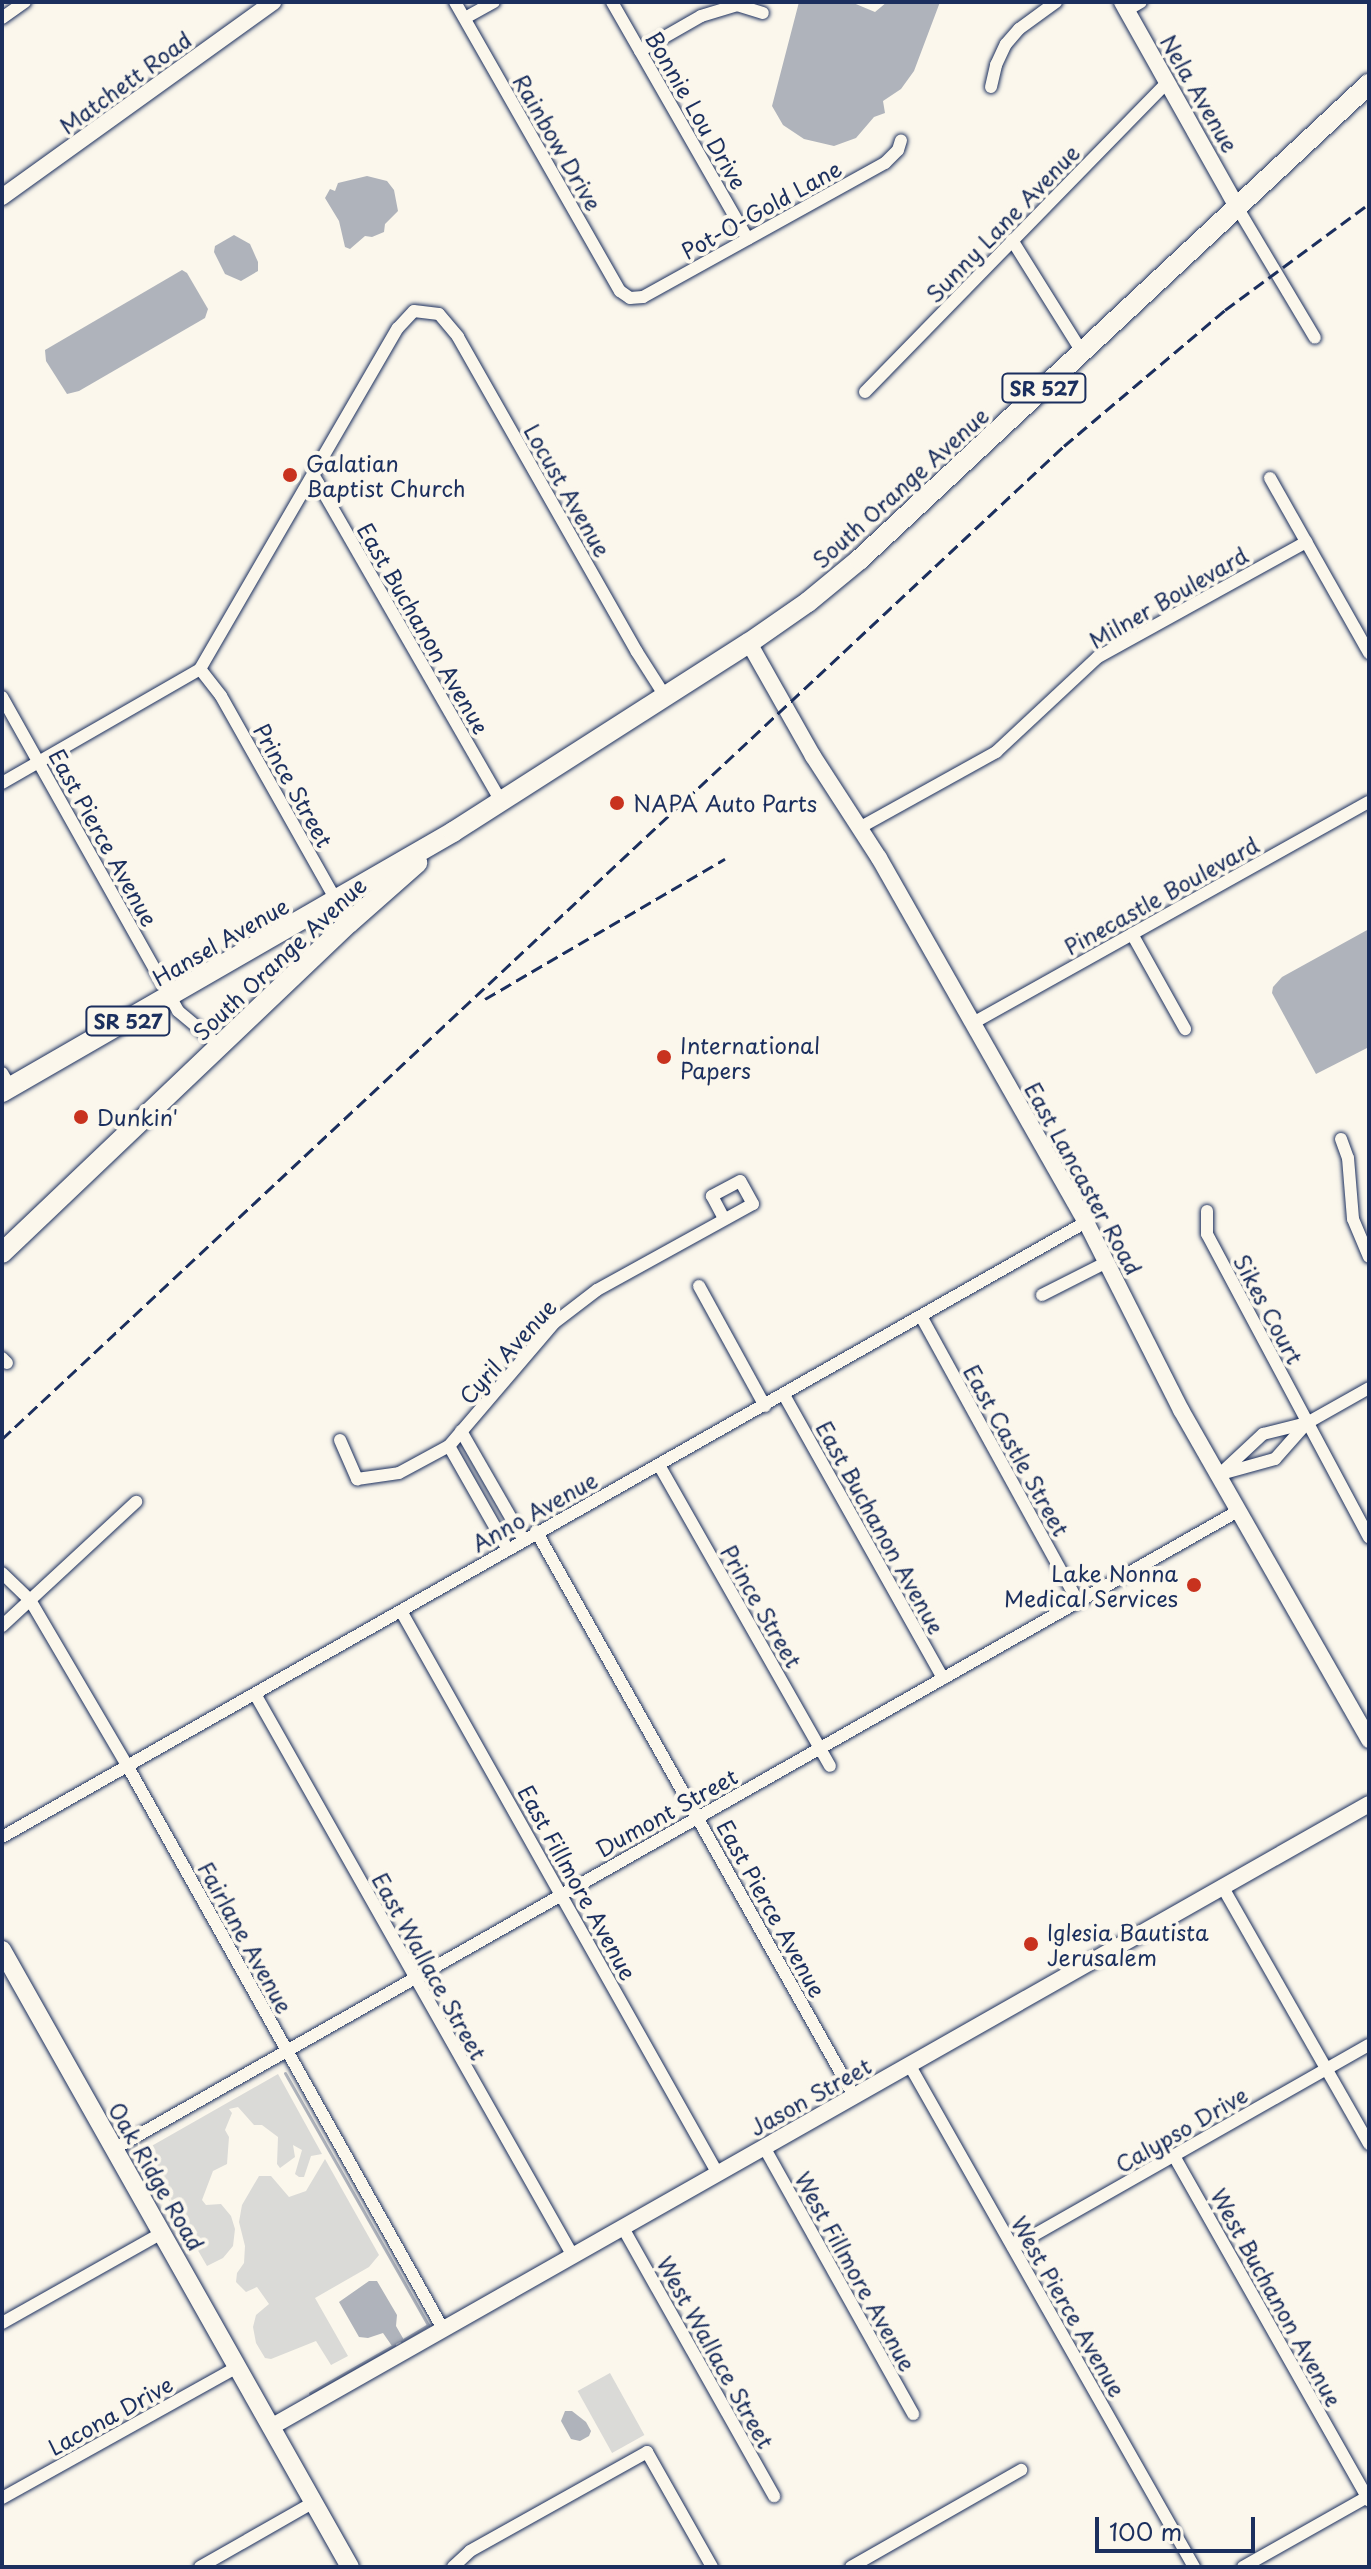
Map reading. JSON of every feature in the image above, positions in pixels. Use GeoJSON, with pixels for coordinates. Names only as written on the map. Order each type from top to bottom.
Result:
{"type":"FeatureCollection","features":[{"type":"Feature","properties":{"kind":"main road","name":"South Orange Avenue"},"geometry":{"type":"LineString","coordinates":[[336,900],[453,832],[749,643],[859,560],[1369,84]]}},
{"type":"Feature","properties":{"kind":"main road","name":"South Orange Avenue"},"geometry":{"type":"LineString","coordinates":[[2,1253],[349,923],[453,832]]}},
{"type":"Feature","properties":{"kind":"main road","name":"Hansel Avenue"},"geometry":{"type":"LineString","coordinates":[[5,1084],[170,997],[336,900]]}},
{"type":"Feature","properties":{"kind":"main road","name":"Oak Ridge Road"},"geometry":{"type":"LineString","coordinates":[[2,1950],[8,1974],[114,2149],[350,2567]]}},
{"type":"Feature","properties":{"kind":"street"},"geometry":{"type":"LineString","coordinates":[[2,18],[25,2]]}},
{"type":"Feature","properties":{"kind":"street","name":"Matchett Road"},"geometry":{"type":"LineString","coordinates":[[2,197],[273,2]]}},
{"type":"Feature","properties":{"kind":"street","name":"Rainbow Drive"},"geometry":{"type":"LineString","coordinates":[[455,2],[620,291],[630,298]]}},
{"type":"Feature","properties":{"kind":"street"},"geometry":{"type":"LineString","coordinates":[[465,18],[494,2]]}},
{"type":"Feature","properties":{"kind":"street","name":"Bonnie Lou Drive"},"geometry":{"type":"LineString","coordinates":[[612,2],[748,239]]}},
{"type":"Feature","properties":{"kind":"street"},"geometry":{"type":"LineString","coordinates":[[991,87],[996,65],[1006,44],[1056,2]]}},
{"type":"Feature","properties":{"kind":"street"},"geometry":{"type":"LineString","coordinates":[[640,51],[701,16],[737,5],[763,13]]}},
{"type":"Feature","properties":{"kind":"street","name":"Nela Avenue"},"geometry":{"type":"LineString","coordinates":[[1130,5],[1168,82],[1237,207]]}},
{"type":"Feature","properties":{"kind":"street","name":"Sunny Lane Avenue"},"geometry":{"type":"LineString","coordinates":[[865,392],[1168,82]]}},
{"type":"Feature","properties":{"kind":"street","name":"Pot-O-Gold Lane"},"geometry":{"type":"LineString","coordinates":[[630,298],[643,297],[885,163],[898,150],[901,140]]}},
{"type":"Feature","properties":{"kind":"street"},"geometry":{"type":"LineString","coordinates":[[1237,207],[1315,338]]}},
{"type":"Feature","properties":{"kind":"street"},"geometry":{"type":"LineString","coordinates":[[1012,240],[1082,352]]}},
{"type":"Feature","properties":{"kind":"street","name":"Locust Avenue"},"geometry":{"type":"LineString","coordinates":[[314,476],[398,328],[414,311],[430,311],[446,320],[665,696]]}},
{"type":"Feature","properties":{"kind":"street"},"geometry":{"type":"LineString","coordinates":[[2,783],[200,669],[314,476]]}},
{"type":"Feature","properties":{"kind":"street","name":"East Buchanon Avenue"},"geometry":{"type":"LineString","coordinates":[[314,476],[500,800]]}},
{"type":"Feature","properties":{"kind":"street"},"geometry":{"type":"LineString","coordinates":[[1270,478],[1369,653]]}},
{"type":"Feature","properties":{"kind":"street","name":"Milner Boulevard"},"geometry":{"type":"LineString","coordinates":[[859,828],[996,752],[1098,657],[1306,542]]}},
{"type":"Feature","properties":{"kind":"street","name":"East Lancaster Road"},"geometry":{"type":"LineString","coordinates":[[749,643],[973,1023],[1086,1222],[1218,1476],[1369,1740]]}},
{"type":"Feature","properties":{"kind":"street","name":"Prince Street"},"geometry":{"type":"LineString","coordinates":[[200,669],[221,696],[349,923]]}},
{"type":"Feature","properties":{"kind":"street","name":"East Pierce Avenue"},"geometry":{"type":"LineString","coordinates":[[2,697],[178,1011],[220,1046]]}},
{"type":"Feature","properties":{"kind":"street","name":"Pinecastle Boulevard"},"geometry":{"type":"LineString","coordinates":[[973,1023],[1369,802]]}},
{"type":"Feature","properties":{"kind":"street"},"geometry":{"type":"LineString","coordinates":[[1132,934],[1185,1029]]}},
{"type":"Feature","properties":{"kind":"street"},"geometry":{"type":"LineString","coordinates":[[1341,1139],[1348,1158],[1353,1219],[1369,1257]]}},
{"type":"Feature","properties":{"kind":"street","name":"Sikes Court"},"geometry":{"type":"LineString","coordinates":[[1207,1211],[1207,1234],[1369,1537]]}},
{"type":"Feature","properties":{"kind":"street","name":"Cyril Avenue"},"geometry":{"type":"LineString","coordinates":[[340,1440],[357,1479],[399,1473],[449,1446],[554,1323],[597,1290],[724,1219]]}},
{"type":"Feature","properties":{"kind":"street","name":"Anno Avenue"},"geometry":{"type":"LineString","coordinates":[[2,1837],[536,1531],[922,1318],[1086,1222]]}},
{"type":"Feature","properties":{"kind":"street"},"geometry":{"type":"LineString","coordinates":[[1042,1295],[1107,1262]]}},
{"type":"Feature","properties":{"kind":"street"},"geometry":{"type":"LineString","coordinates":[[699,1286],[765,1406]]}},
{"type":"Feature","properties":{"kind":"street","name":"East Castle Street"},"geometry":{"type":"LineString","coordinates":[[922,1318],[1078,1602]]}},
{"type":"Feature","properties":{"kind":"street"},"geometry":{"type":"LineString","coordinates":[[1218,1476],[1259,1437],[1307,1423],[1369,1388]]}},
{"type":"Feature","properties":{"kind":"street","name":"East Buchanon Avenue"},"geometry":{"type":"LineString","coordinates":[[784,1395],[943,1678]]}},
{"type":"Feature","properties":{"kind":"street"},"geometry":{"type":"LineString","coordinates":[[1218,1476],[1249,1464],[1271,1461],[1307,1423]]}},
{"type":"Feature","properties":{"kind":"street"},"geometry":{"type":"LineString","coordinates":[[1275,1430],[1285,1449]]}},
{"type":"Feature","properties":{"kind":"street"},"geometry":{"type":"LineString","coordinates":[[461,1431],[523,1539]]}},
{"type":"Feature","properties":{"kind":"street"},"geometry":{"type":"LineString","coordinates":[[449,1446],[507,1548]]}},
{"type":"Feature","properties":{"kind":"street","name":"Prince Street"},"geometry":{"type":"LineString","coordinates":[[659,1465],[830,1766]]}},
{"type":"Feature","properties":{"kind":"street"},"geometry":{"type":"LineString","coordinates":[[2,1626],[136,1502]]}},
{"type":"Feature","properties":{"kind":"street","name":"Dumont Street"},"geometry":{"type":"LineString","coordinates":[[114,2149],[1238,1511]]}},
{"type":"Feature","properties":{"kind":"street"},"geometry":{"type":"LineString","coordinates":[[496,1530],[511,1518]]}},
{"type":"Feature","properties":{"kind":"street","name":"East Pierce Avenue"},"geometry":{"type":"LineString","coordinates":[[536,1531],[854,2096]]}},
{"type":"Feature","properties":{"kind":"street","name":"Fairlane Avenue"},"geometry":{"type":"LineString","coordinates":[[2,1573],[30,1600],[128,1767],[443,2329]]}},
{"type":"Feature","properties":{"kind":"street","name":"East Fillmore Avenue"},"geometry":{"type":"LineString","coordinates":[[401,1611],[718,2174]]}},
{"type":"Feature","properties":{"kind":"street","name":"East Wallace Street"},"geometry":{"type":"LineString","coordinates":[[255,1694],[573,2256]]}},
{"type":"Feature","properties":{"kind":"street","name":"Jason Street"},"geometry":{"type":"LineString","coordinates":[[271,2427],[1369,1804]]}},
{"type":"Feature","properties":{"kind":"street"},"geometry":{"type":"LineString","coordinates":[[1222,1886],[1369,2144]]}},
{"type":"Feature","properties":{"kind":"street","name":"Calypso Drive"},"geometry":{"type":"LineString","coordinates":[[1013,2247],[1369,2045]]}},
{"type":"Feature","properties":{"kind":"street","name":"West Pierce Avenue"},"geometry":{"type":"LineString","coordinates":[[910,2066],[1194,2567]]}},
{"type":"Feature","properties":{"kind":"street","name":"West Fillmore Avenue"},"geometry":{"type":"LineString","coordinates":[[764,2147],[913,2414]]}},
{"type":"Feature","properties":{"kind":"street","name":"West Buchanon Avenue"},"geometry":{"type":"LineString","coordinates":[[1174,2156],[1368,2498]]}},
{"type":"Feature","properties":{"kind":"street","name":"West Wallace Street"},"geometry":{"type":"LineString","coordinates":[[623,2228],[774,2496]]}},
{"type":"Feature","properties":{"kind":"street"},"geometry":{"type":"LineString","coordinates":[[2,2323],[162,2233]]}},
{"type":"Feature","properties":{"kind":"street","name":"Lacona Drive"},"geometry":{"type":"LineString","coordinates":[[2,2498],[237,2367]]}},
{"type":"Feature","properties":{"kind":"street"},"geometry":{"type":"LineString","coordinates":[[461,2564],[470,2551],[647,2452],[712,2567]]}},
{"type":"Feature","properties":{"kind":"street"},"geometry":{"type":"LineString","coordinates":[[851,2567],[1021,2470]]}},
{"type":"Feature","properties":{"kind":"street"},"geometry":{"type":"LineString","coordinates":[[1243,2567],[1368,2498]]}},
{"type":"Feature","properties":{"kind":"street"},"geometry":{"type":"LineString","coordinates":[[200,2567],[314,2502]]}},
{"type":"Feature","properties":{"kind":"shaded area"},"geometry":{"type":"Polygon","coordinates":[[[799,2],[851,2],[875,12],[887,2],[940,2],[914,71],[901,89],[883,101],[885,113],[874,117],[856,138],[834,146],[804,139],[783,125],[772,106],[799,2]]]}},
{"type":"Feature","properties":{"kind":"shaded area"},"geometry":{"type":"Polygon","coordinates":[[[367,176],[387,181],[394,190],[398,211],[385,224],[384,232],[372,237],[365,236],[350,249],[345,247],[339,221],[325,198],[330,189],[335,191],[338,183],[367,176]]]}},
{"type":"Feature","properties":{"kind":"shaded area"},"geometry":{"type":"Polygon","coordinates":[[[234,235],[250,244],[258,262],[258,271],[241,281],[225,274],[214,252],[215,246],[234,235]]]}},
{"type":"Feature","properties":{"kind":"shaded area"},"geometry":{"type":"Polygon","coordinates":[[[182,270],[187,273],[208,309],[205,318],[79,391],[67,394],[46,361],[45,350],[182,270]]]}},
{"type":"Feature","properties":{"kind":"shaded area"},"geometry":{"type":"Polygon","coordinates":[[[1369,929],[1369,1047],[1316,1074],[1272,993],[1273,987],[1282,977],[1369,929]]]}},
{"type":"Feature","properties":{"kind":"shaded area"},"geometry":{"type":"Polygon","coordinates":[[[278,2074],[322,2154],[311,2156],[304,2177],[299,2177],[295,2174],[302,2150],[293,2145],[295,2157],[280,2168],[277,2164],[278,2137],[262,2125],[254,2125],[238,2107],[229,2109],[232,2113],[225,2130],[229,2137],[227,2164],[213,2171],[202,2200],[206,2205],[221,2204],[231,2216],[235,2229],[233,2246],[223,2258],[207,2266],[141,2152],[278,2074]]]}},
{"type":"Feature","properties":{"kind":"shaded area"},"geometry":{"type":"Polygon","coordinates":[[[325,2159],[379,2255],[369,2267],[315,2298],[348,2356],[331,2365],[316,2341],[271,2359],[265,2358],[256,2343],[253,2327],[256,2315],[269,2304],[257,2287],[246,2292],[236,2282],[237,2273],[244,2263],[245,2246],[239,2222],[242,2205],[259,2176],[271,2176],[289,2197],[306,2191],[325,2159]]]}},
{"type":"Feature","properties":{"kind":"shaded area"},"geometry":{"type":"Polygon","coordinates":[[[369,2281],[377,2281],[397,2315],[396,2326],[404,2340],[392,2346],[383,2333],[368,2338],[359,2337],[339,2302],[369,2281]]]}},
{"type":"Feature","properties":{"kind":"shaded area"},"geometry":{"type":"Polygon","coordinates":[[[610,2373],[644,2435],[612,2453],[578,2391],[610,2373]]]}},
{"type":"Feature","properties":{"kind":"shaded area"},"geometry":{"type":"Polygon","coordinates":[[[565,2411],[572,2411],[586,2422],[591,2431],[589,2436],[580,2441],[571,2439],[561,2421],[565,2411]]]}},
{"type":"Feature","properties":{"kind":"waterway"},"geometry":{"type":"LineString","coordinates":[[285,2073],[428,2325],[401,2341]]}},
{"type":"Feature","properties":{"kind":"waterway"},"geometry":{"type":"LineString","coordinates":[[310,2393],[394,2345]]}},
{"type":"Feature","properties":{"kind":"railway"},"geometry":{"type":"LineString","coordinates":[[2,1439],[1064,446],[1225,310],[1369,204]]}},
{"type":"Feature","properties":{"kind":"railway"},"geometry":{"type":"LineString","coordinates":[[485,999],[725,859]]}},
{"type":"Feature","properties":{"kind":"place","name":"Galatian Baptist Church"},"geometry":{"type":"Point","coordinates":[290,475]}},
{"type":"Feature","properties":{"kind":"place","name":"NAPA Auto Parts"},"geometry":{"type":"Point","coordinates":[617,803]}},
{"type":"Feature","properties":{"kind":"place","name":"International Papers"},"geometry":{"type":"Point","coordinates":[664,1057]}},
{"type":"Feature","properties":{"kind":"place","name":"Dunkin'"},"geometry":{"type":"Point","coordinates":[81,1117]}},
{"type":"Feature","properties":{"kind":"place","name":"Lake Nonna Medical Services"},"geometry":{"type":"Point","coordinates":[1194,1585]}},
{"type":"Feature","properties":{"kind":"place","name":"Iglesia Bautista Jerusalem"},"geometry":{"type":"Point","coordinates":[1031,1944]}}]}
